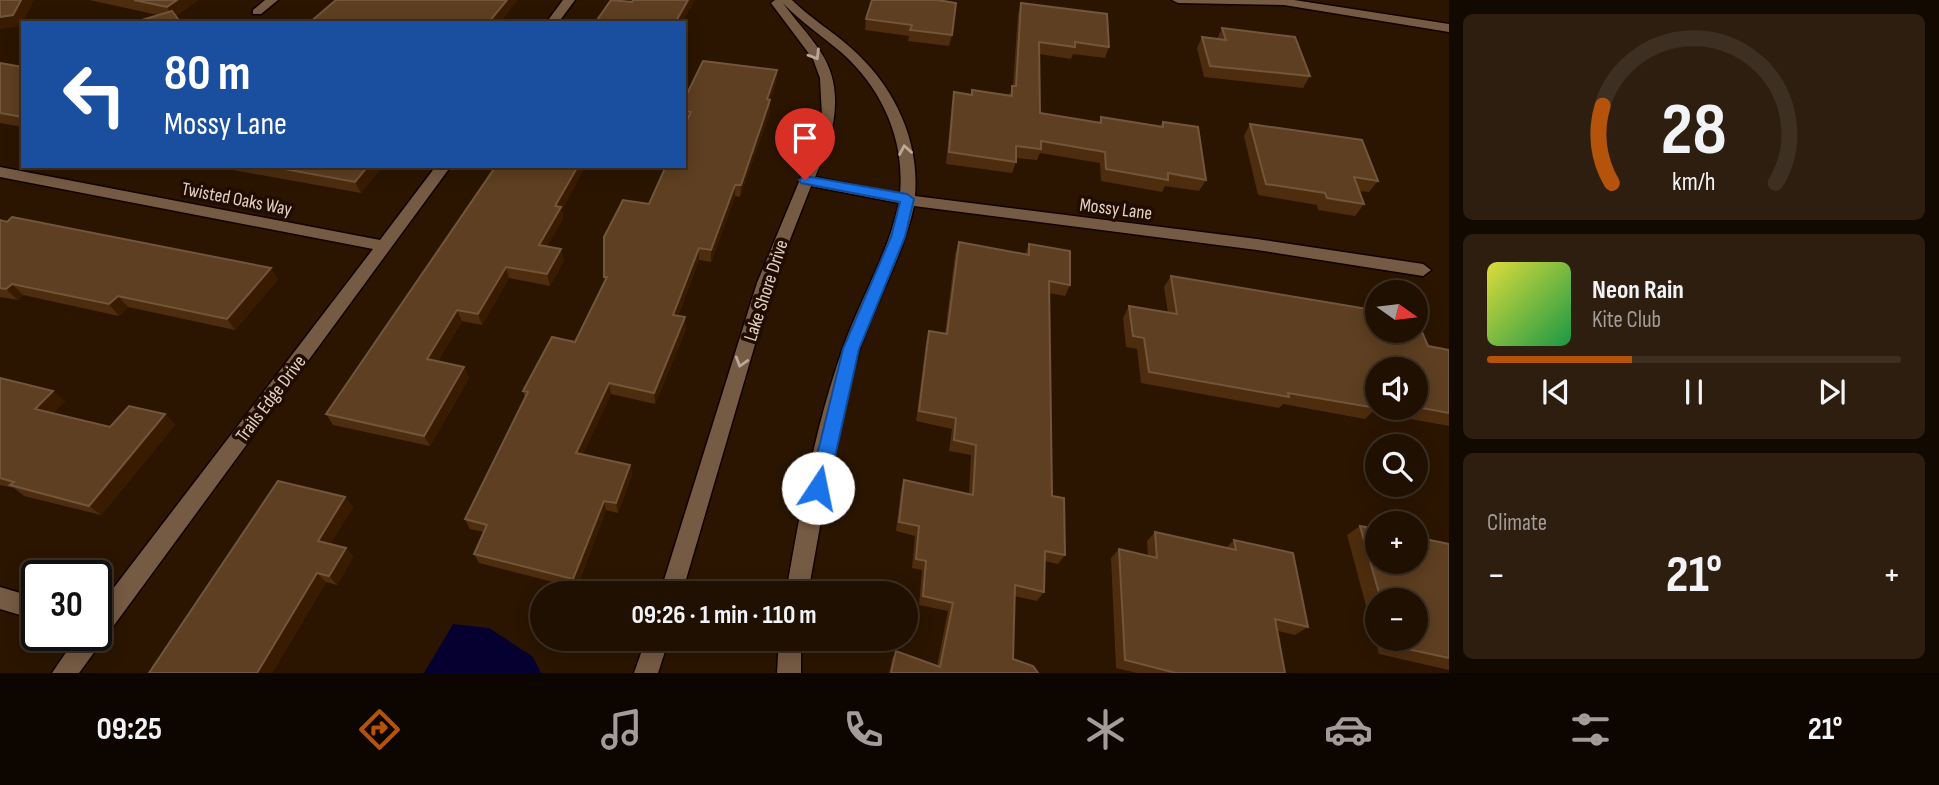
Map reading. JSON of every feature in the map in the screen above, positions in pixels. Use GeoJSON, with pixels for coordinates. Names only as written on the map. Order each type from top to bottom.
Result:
{"type":"FeatureCollection","features":[{"type":"Feature","properties":{"kind":"street"},"geometry":{"type":"LineString","coordinates":[[257,12],[272,0]]}},
{"type":"Feature","properties":{"kind":"street"},"geometry":{"type":"LineString","coordinates":[[553,21],[569,0]]}},
{"type":"Feature","properties":{"kind":"street","name":"Lake Shore Drive"},"geometry":{"type":"LineString","coordinates":[[675,581],[765,283],[826,130],[829,115],[828,86],[819,60],[775,0]]}},
{"type":"Feature","properties":{"kind":"street"},"geometry":{"type":"LineString","coordinates":[[786,0],[848,51],[886,98],[902,135],[909,177],[898,237],[865,312],[839,390],[799,581]]}},
{"type":"Feature","properties":{"kind":"street"},"geometry":{"type":"LineString","coordinates":[[1178,0],[1278,1],[1449,28]]}},
{"type":"Feature","properties":{"kind":"street","name":"Trails Edge Drive"},"geometry":{"type":"LineString","coordinates":[[112,609],[443,168]]}},
{"type":"Feature","properties":{"kind":"street","name":"Twisted Oaks Way"},"geometry":{"type":"LineString","coordinates":[[0,172],[385,246]]}},
{"type":"Feature","properties":{"kind":"street","name":"Mossy Lane"},"geometry":{"type":"LineString","coordinates":[[805,180],[907,199],[1085,224],[1236,241],[1423,270]]}},
{"type":"Feature","properties":{"kind":"street"},"geometry":{"type":"LineString","coordinates":[[0,598],[21,604]]}},
{"type":"Feature","properties":{"kind":"street","name":"Trails Edge Drive"},"geometry":{"type":"LineString","coordinates":[[64,673],[80,651]]}},
{"type":"Feature","properties":{"kind":"street"},"geometry":{"type":"LineString","coordinates":[[646,673],[653,651]]}},
{"type":"Feature","properties":{"kind":"street"},"geometry":{"type":"LineString","coordinates":[[789,673],[790,651]]}},
{"type":"Feature","properties":{"kind":"shaded area"},"geometry":{"type":"Polygon","coordinates":[[[453,624],[489,628],[533,657],[541,673],[424,673],[453,624]]]}},
{"type":"Feature","properties":{"kind":"building"},"geometry":{"type":"Polygon","coordinates":[[[0,0],[21,0],[13,15],[0,17],[0,0]]]}},
{"type":"Feature","properties":{"kind":"building"},"geometry":{"type":"Polygon","coordinates":[[[134,0],[177,0],[167,7],[134,0]]]}},
{"type":"Feature","properties":{"kind":"building"},"geometry":{"type":"Polygon","coordinates":[[[336,0],[507,0],[490,21],[311,21],[336,0]]]}},
{"type":"Feature","properties":{"kind":"building"},"geometry":{"type":"Polygon","coordinates":[[[611,0],[688,0],[676,21],[596,21],[611,0]]]}},
{"type":"Feature","properties":{"kind":"building"},"geometry":{"type":"Polygon","coordinates":[[[872,0],[937,0],[956,3],[952,35],[910,30],[912,25],[866,19],[872,0]]]}},
{"type":"Feature","properties":{"kind":"building"},"geometry":{"type":"Polygon","coordinates":[[[1021,3],[1107,14],[1109,47],[1075,42],[1075,47],[1039,42],[1040,113],[1101,123],[1101,117],[1163,127],[1163,122],[1198,127],[1206,180],[1168,173],[1168,180],[1106,169],[1105,152],[1041,141],[1041,149],[1016,146],[1016,162],[949,152],[954,92],[972,95],[972,90],[1012,96],[1012,86],[1016,86],[1021,3]]]}},
{"type":"Feature","properties":{"kind":"building"},"geometry":{"type":"Polygon","coordinates":[[[172,11],[180,21],[139,21],[172,11]]]}},
{"type":"Feature","properties":{"kind":"building"},"geometry":{"type":"Polygon","coordinates":[[[1222,28],[1295,37],[1310,76],[1210,66],[1202,37],[1226,40],[1222,28]]]}},
{"type":"Feature","properties":{"kind":"building"},"geometry":{"type":"Polygon","coordinates":[[[703,61],[777,70],[767,99],[770,100],[741,185],[735,185],[711,250],[699,248],[673,315],[685,317],[654,393],[609,383],[576,453],[630,465],[616,503],[604,501],[573,579],[474,554],[487,525],[465,519],[528,392],[523,391],[552,337],[575,342],[607,277],[604,277],[604,237],[623,200],[649,204],[665,168],[686,168],[686,122],[691,112],[686,111],[686,96],[703,61]]]}},
{"type":"Feature","properties":{"kind":"building"},"geometry":{"type":"Polygon","coordinates":[[[0,63],[21,67],[21,117],[0,113],[0,63]]]}},
{"type":"Feature","properties":{"kind":"building"},"geometry":{"type":"Polygon","coordinates":[[[1250,124],[1362,140],[1378,181],[1354,177],[1364,204],[1327,198],[1325,193],[1266,184],[1250,124]]]}},
{"type":"Feature","properties":{"kind":"building"},"geometry":{"type":"Polygon","coordinates":[[[279,168],[366,168],[355,182],[279,168]]]}},
{"type":"Feature","properties":{"kind":"building"},"geometry":{"type":"Polygon","coordinates":[[[495,168],[577,168],[555,206],[561,207],[539,245],[561,249],[547,274],[506,267],[478,314],[457,310],[427,359],[464,367],[424,436],[326,414],[495,168]]]}},
{"type":"Feature","properties":{"kind":"building"},"geometry":{"type":"Polygon","coordinates":[[[12,217],[271,268],[227,319],[118,296],[109,304],[12,284],[6,289],[0,288],[0,220],[7,222],[12,217]]]}},
{"type":"Feature","properties":{"kind":"building"},"geometry":{"type":"Polygon","coordinates":[[[959,242],[1029,255],[1029,244],[1070,251],[1070,285],[1049,281],[1052,496],[1064,498],[1065,555],[1045,551],[1044,592],[1015,585],[1013,659],[1033,666],[1038,673],[891,673],[896,651],[940,667],[953,603],[923,596],[926,561],[916,559],[919,526],[899,522],[904,480],[973,495],[976,445],[954,440],[956,418],[919,411],[929,331],[947,334],[959,242]]]}},
{"type":"Feature","properties":{"kind":"building"},"geometry":{"type":"Polygon","coordinates":[[[1171,276],[1365,309],[1365,343],[1427,343],[1428,346],[1449,350],[1449,413],[1428,409],[1428,357],[1365,357],[1365,406],[1288,393],[1289,397],[1149,372],[1144,338],[1133,336],[1129,306],[1177,314],[1171,276]]]}},
{"type":"Feature","properties":{"kind":"building"},"geometry":{"type":"Polygon","coordinates":[[[0,378],[53,391],[35,409],[110,427],[129,406],[165,414],[89,506],[10,485],[14,482],[0,478],[0,378]]]}},
{"type":"Feature","properties":{"kind":"building"},"geometry":{"type":"Polygon","coordinates":[[[278,481],[345,497],[318,541],[346,548],[329,576],[317,573],[257,673],[149,673],[278,481]]]}},
{"type":"Feature","properties":{"kind":"building"},"geometry":{"type":"Polygon","coordinates":[[[1360,526],[1365,527],[1365,544],[1360,526]]]}},
{"type":"Feature","properties":{"kind":"building"},"geometry":{"type":"Polygon","coordinates":[[[1155,532],[1236,550],[1234,540],[1293,553],[1308,627],[1275,619],[1285,673],[1176,673],[1125,660],[1119,549],[1157,558],[1155,532]]]}},
{"type":"Feature","properties":{"kind":"building"},"geometry":{"type":"Polygon","coordinates":[[[1428,540],[1449,544],[1449,658],[1416,651],[1428,651],[1428,588],[1378,588],[1374,574],[1428,574],[1428,540]]]}},
{"type":"Feature","properties":{"kind":"route"},"geometry":{"type":"LineString","coordinates":[[805,180],[907,199],[898,237],[851,349],[839,390],[818,488]]}}]}
